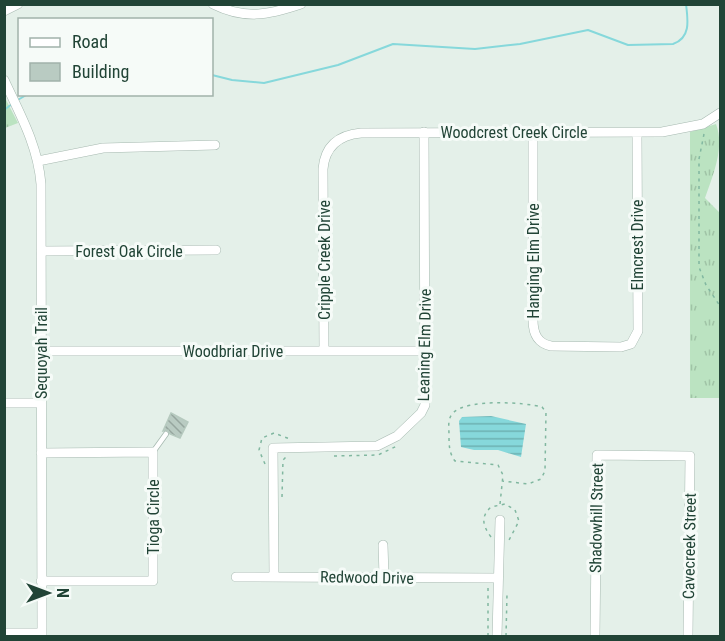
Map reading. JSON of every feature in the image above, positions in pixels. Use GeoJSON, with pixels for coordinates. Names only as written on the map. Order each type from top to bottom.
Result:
{"type":"FeatureCollection","features":[{"type":"Feature","properties":{"kind":"street"},"geometry":{"type":"LineString","coordinates":[[4,11],[18,4]]}},
{"type":"Feature","properties":{"kind":"street"},"geometry":{"type":"LineString","coordinates":[[215,5],[236,14],[258,16],[301,4]]}},
{"type":"Feature","properties":{"kind":"street","name":"Sequoyah Trail"},"geometry":{"type":"LineString","coordinates":[[6,84],[38,161],[41,184],[42,635]]}},
{"type":"Feature","properties":{"kind":"street","name":"Woodcrest Creek Circle"},"geometry":{"type":"LineString","coordinates":[[323,169],[327,151],[334,142],[345,136],[424,132],[637,133],[671,131],[703,124],[720,113]]}},
{"type":"Feature","properties":{"kind":"street","name":"Leaning Elm Drive"},"geometry":{"type":"LineString","coordinates":[[274,576],[273,448],[371,447],[389,441],[424,409],[426,351],[424,132]]}},
{"type":"Feature","properties":{"kind":"street","name":"Hanging Elm Drive"},"geometry":{"type":"LineString","coordinates":[[533,132],[533,320],[536,337],[543,344],[551,346],[621,347]]}},
{"type":"Feature","properties":{"kind":"street","name":"Elmcrest Drive"},"geometry":{"type":"LineString","coordinates":[[621,347],[632,344],[638,331],[637,133]]}},
{"type":"Feature","properties":{"kind":"street"},"geometry":{"type":"LineString","coordinates":[[38,161],[103,148],[215,145]]}},
{"type":"Feature","properties":{"kind":"street","name":"Cripple Creek Drive"},"geometry":{"type":"LineString","coordinates":[[323,169],[324,351]]}},
{"type":"Feature","properties":{"kind":"street","name":"Forest Oak Circle"},"geometry":{"type":"LineString","coordinates":[[41,251],[216,250]]}},
{"type":"Feature","properties":{"kind":"street","name":"Woodbriar Drive"},"geometry":{"type":"LineString","coordinates":[[41,351],[426,351]]}},
{"type":"Feature","properties":{"kind":"street"},"geometry":{"type":"LineString","coordinates":[[4,403],[41,403]]}},
{"type":"Feature","properties":{"kind":"street"},"geometry":{"type":"LineString","coordinates":[[41,453],[153,452]]}},
{"type":"Feature","properties":{"kind":"street","name":"Tioga Circle"},"geometry":{"type":"LineString","coordinates":[[41,581],[153,581],[153,452]]}},
{"type":"Feature","properties":{"kind":"street","name":"Shadowhill Street"},"geometry":{"type":"LineString","coordinates":[[595,636],[597,455],[690,456]]}},
{"type":"Feature","properties":{"kind":"street","name":"Cavecreek Street"},"geometry":{"type":"LineString","coordinates":[[688,636],[690,456]]}},
{"type":"Feature","properties":{"kind":"street"},"geometry":{"type":"LineString","coordinates":[[497,636],[500,520]]}},
{"type":"Feature","properties":{"kind":"street"},"geometry":{"type":"LineString","coordinates":[[383,544],[384,576]]}},
{"type":"Feature","properties":{"kind":"street","name":"Redwood Drive"},"geometry":{"type":"LineString","coordinates":[[236,577],[498,578]]}},
{"type":"Feature","properties":{"kind":"street"},"geometry":{"type":"LineString","coordinates":[[4,633],[42,635]]}},
{"type":"Feature","properties":{"kind":"lane"},"geometry":{"type":"LineString","coordinates":[[153,452],[166,434]]}},
{"type":"Feature","properties":{"kind":"path"},"geometry":{"type":"LineString","coordinates":[[703,124],[698,189],[699,267],[706,285],[720,306]]}},
{"type":"Feature","properties":{"kind":"path"},"geometry":{"type":"LineString","coordinates":[[500,504],[501,470],[494,464],[455,461],[450,455],[449,418],[460,408],[479,404],[542,407],[546,412],[545,471],[541,479],[528,484],[502,481]]}},
{"type":"Feature","properties":{"kind":"path"},"geometry":{"type":"LineString","coordinates":[[267,466],[259,450],[262,438],[274,433],[295,440]]}},
{"type":"Feature","properties":{"kind":"path"},"geometry":{"type":"LineString","coordinates":[[326,456],[378,455],[387,453],[403,441]]}},
{"type":"Feature","properties":{"kind":"path"},"geometry":{"type":"LineString","coordinates":[[282,506],[283,459],[291,456]]}},
{"type":"Feature","properties":{"kind":"green space"},"geometry":{"type":"Polygon","coordinates":[[[4,96],[18,123],[5,128],[4,128],[4,96]]]}},
{"type":"Feature","properties":{"kind":"green space"},"geometry":{"type":"Polygon","coordinates":[[[716,124],[719,151],[705,198],[720,213],[720,398],[690,398],[690,132],[716,124]]]}},
{"type":"Feature","properties":{"kind":"water"},"geometry":{"type":"Polygon","coordinates":[[[491,416],[526,424],[521,457],[498,450],[474,450],[461,447],[459,421],[462,417],[491,416]]]}},
{"type":"Feature","properties":{"kind":"building"},"geometry":{"type":"Polygon","coordinates":[[[171,413],[188,422],[180,438],[170,434],[168,430],[163,431],[171,413]]]}},
{"type":"Feature","properties":{"kind":"waterway"},"geometry":{"type":"LineString","coordinates":[[213,75],[232,80],[264,83],[338,65],[393,44],[475,49],[520,44],[588,30],[628,45],[673,44],[686,33],[688,22],[686,4]]}},
{"type":"Feature","properties":{"kind":"waterway"},"geometry":{"type":"LineString","coordinates":[[16,101],[25,96]]}},
{"type":"Feature","properties":{"kind":"waterway"},"geometry":{"type":"LineString","coordinates":[[4,110],[12,104]]}}]}
